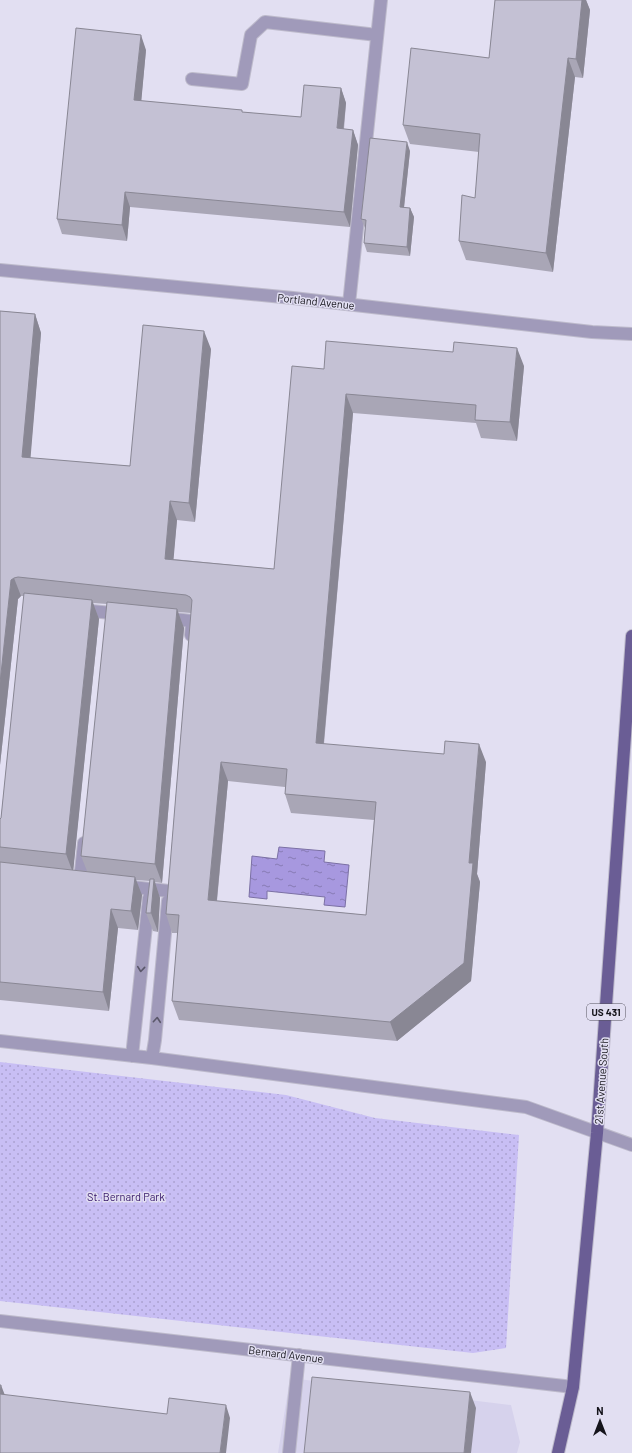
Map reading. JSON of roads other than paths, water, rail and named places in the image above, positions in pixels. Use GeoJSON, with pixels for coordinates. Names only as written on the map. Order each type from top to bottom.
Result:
{"type":"FeatureCollection","features":[{"type":"Feature","properties":{"kind":"main road","name":"21st Avenue South"},"geometry":{"type":"LineString","coordinates":[[558,1453],[573,1387],[597,1132],[632,636]]}},
{"type":"Feature","properties":{"kind":"street"},"geometry":{"type":"LineString","coordinates":[[349,304],[381,0]]}},
{"type":"Feature","properties":{"kind":"street"},"geometry":{"type":"LineString","coordinates":[[192,79],[242,84],[251,35],[265,22],[377,35]]}},
{"type":"Feature","properties":{"kind":"street","name":"Portland Avenue"},"geometry":{"type":"LineString","coordinates":[[0,270],[349,304],[592,332],[632,334]]}},
{"type":"Feature","properties":{"kind":"street"},"geometry":{"type":"LineString","coordinates":[[69,608],[106,616],[130,615]]}},
{"type":"Feature","properties":{"kind":"street"},"geometry":{"type":"LineString","coordinates":[[153,617],[192,621],[190,645]]}},
{"type":"Feature","properties":{"kind":"street"},"geometry":{"type":"LineString","coordinates":[[66,879],[84,881],[85,833]]}},
{"type":"Feature","properties":{"kind":"street"},"geometry":{"type":"LineString","coordinates":[[111,884],[150,889],[169,887],[155,1040],[152,1058]]}},
{"type":"Feature","properties":{"kind":"street"},"geometry":{"type":"LineString","coordinates":[[132,1056],[150,889]]}},
{"type":"Feature","properties":{"kind":"street"},"geometry":{"type":"LineString","coordinates":[[0,1041],[152,1058],[526,1108],[632,1145]]}},
{"type":"Feature","properties":{"kind":"street","name":"Bernard Avenue"},"geometry":{"type":"LineString","coordinates":[[0,1320],[573,1387]]}},
{"type":"Feature","properties":{"kind":"street"},"geometry":{"type":"LineString","coordinates":[[289,1453],[299,1355]]}},
{"type":"Feature","properties":{"kind":"water"},"geometry":{"type":"Polygon","coordinates":[[[279,847],[325,851],[324,862],[349,865],[345,907],[324,905],[325,897],[267,891],[267,899],[249,897],[252,856],[277,859],[279,847]]]}},
{"type":"Feature","properties":{"kind":"park label","name":"St. Bernard Park"},"geometry":{"type":"Point","coordinates":[126,1196]}}]}
